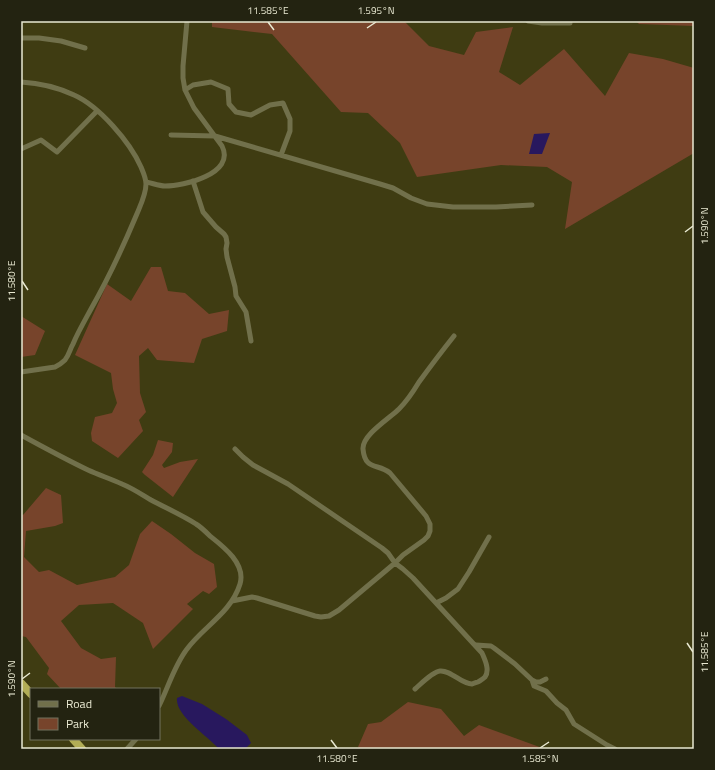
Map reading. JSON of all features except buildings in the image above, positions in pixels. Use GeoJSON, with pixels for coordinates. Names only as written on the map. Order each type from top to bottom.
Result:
{"type":"FeatureCollection","features":[{"type":"Feature","properties":{"kind":"highway"},"geometry":{"type":"LineString","coordinates":[[21,683],[30,693]]}},
{"type":"Feature","properties":{"kind":"highway"},"geometry":{"type":"LineString","coordinates":[[74,740],[82,749]]}},
{"type":"Feature","properties":{"kind":"street"},"geometry":{"type":"LineString","coordinates":[[146,182],[164,186],[203,178],[213,173],[217,169],[224,157],[224,152],[215,136],[194,108],[185,90],[183,66],[187,21]]}},
{"type":"Feature","properties":{"kind":"street"},"geometry":{"type":"LineString","coordinates":[[528,21],[542,23],[570,23]]}},
{"type":"Feature","properties":{"kind":"street"},"geometry":{"type":"LineString","coordinates":[[21,38],[39,38],[61,41],[85,48]]}},
{"type":"Feature","properties":{"kind":"street"},"geometry":{"type":"LineString","coordinates":[[21,82],[54,87],[84,100],[118,131],[130,147],[140,165],[146,182],[143,198],[131,228],[98,297],[72,345],[69,354],[60,365],[55,367],[21,372]]}},
{"type":"Feature","properties":{"kind":"street"},"geometry":{"type":"LineString","coordinates":[[185,90],[193,85],[211,82],[228,89],[229,104],[236,112],[251,114],[270,105],[283,103],[290,119],[290,131],[281,155]]}},
{"type":"Feature","properties":{"kind":"street"},"geometry":{"type":"LineString","coordinates":[[21,150],[42,140],[57,152],[96,110]]}},
{"type":"Feature","properties":{"kind":"street"},"geometry":{"type":"LineString","coordinates":[[171,135],[215,136],[393,188],[411,198],[427,204],[496,207],[532,205]]}},
{"type":"Feature","properties":{"kind":"street"},"geometry":{"type":"LineString","coordinates":[[193,181],[204,212],[226,237],[227,257],[236,296],[246,312],[251,341]]}},
{"type":"Feature","properties":{"kind":"street"},"geometry":{"type":"LineString","coordinates":[[232,601],[257,598],[315,616],[329,616],[340,610],[395,564],[403,555],[428,536],[430,524],[426,516],[390,473],[367,462],[363,447],[366,438],[378,425],[399,409],[408,399],[454,336]]}},
{"type":"Feature","properties":{"kind":"street"},"geometry":{"type":"LineString","coordinates":[[21,435],[68,460],[123,484],[197,524],[225,548],[233,557],[238,566],[241,576],[240,582],[232,601],[218,618],[195,639],[186,650],[160,704]]}},
{"type":"Feature","properties":{"kind":"street"},"geometry":{"type":"LineString","coordinates":[[235,449],[253,465],[288,484],[376,543],[388,554],[395,564],[413,578],[476,645],[485,659],[487,668],[486,675],[483,679],[472,684],[447,672],[441,671],[434,673],[415,689]]}},
{"type":"Feature","properties":{"kind":"street"},"geometry":{"type":"LineString","coordinates":[[436,603],[458,589],[489,537]]}},
{"type":"Feature","properties":{"kind":"street"},"geometry":{"type":"LineString","coordinates":[[476,645],[491,646],[494,648],[515,664],[532,680],[534,686],[546,691],[566,710],[574,724],[615,749]]}},
{"type":"Feature","properties":{"kind":"street"},"geometry":{"type":"LineString","coordinates":[[532,680],[540,682],[546,679]]}},
{"type":"Feature","properties":{"kind":"street"},"geometry":{"type":"LineString","coordinates":[[127,749],[135,740]]}},
{"type":"Feature","properties":{"kind":"green space"},"geometry":{"type":"Polygon","coordinates":[[[212,21],[404,21],[429,46],[464,55],[476,32],[513,27],[499,72],[520,85],[564,49],[605,96],[629,53],[663,59],[694,68],[694,153],[565,229],[572,182],[547,167],[501,165],[417,177],[400,143],[368,113],[341,112],[272,34],[212,27],[212,21]]]}},
{"type":"Feature","properties":{"kind":"green space"},"geometry":{"type":"Polygon","coordinates":[[[636,21],[694,21],[694,26],[639,24],[636,21]]]}},
{"type":"Feature","properties":{"kind":"green space"},"geometry":{"type":"Polygon","coordinates":[[[151,267],[161,267],[168,291],[185,293],[209,314],[229,310],[227,331],[202,339],[194,363],[157,360],[148,348],[139,356],[140,393],[146,412],[139,420],[143,431],[118,458],[92,441],[91,433],[95,417],[112,413],[117,403],[111,373],[75,355],[107,284],[131,301],[151,267]]]}},
{"type":"Feature","properties":{"kind":"green space"},"geometry":{"type":"Polygon","coordinates":[[[21,316],[45,331],[35,355],[21,357],[21,316]]]}},
{"type":"Feature","properties":{"kind":"green space"},"geometry":{"type":"Polygon","coordinates":[[[158,440],[173,443],[172,452],[162,465],[164,468],[180,462],[198,459],[173,497],[142,472],[153,455],[158,440]]]}},
{"type":"Feature","properties":{"kind":"green space"},"geometry":{"type":"Polygon","coordinates":[[[46,488],[61,495],[63,523],[55,526],[26,531],[24,557],[39,572],[49,570],[77,585],[115,577],[129,565],[140,534],[152,521],[195,553],[214,564],[217,587],[209,594],[203,591],[187,604],[193,609],[153,649],[143,623],[113,603],[79,605],[61,621],[81,648],[101,659],[116,657],[116,688],[60,688],[47,674],[49,668],[26,637],[21,636],[21,515],[23,515],[46,488]]]}},
{"type":"Feature","properties":{"kind":"green space"},"geometry":{"type":"Polygon","coordinates":[[[408,702],[441,709],[464,736],[479,725],[545,749],[362,749],[358,747],[368,724],[381,722],[408,702]]]}},
{"type":"Feature","properties":{"kind":"shaded area"},"geometry":{"type":"Polygon","coordinates":[[[550,133],[542,154],[529,154],[534,134],[550,133]]]}},
{"type":"Feature","properties":{"kind":"shaded area"},"geometry":{"type":"Polygon","coordinates":[[[182,696],[202,704],[226,719],[247,735],[251,743],[245,749],[219,749],[181,712],[177,698],[182,696]]]}}]}
